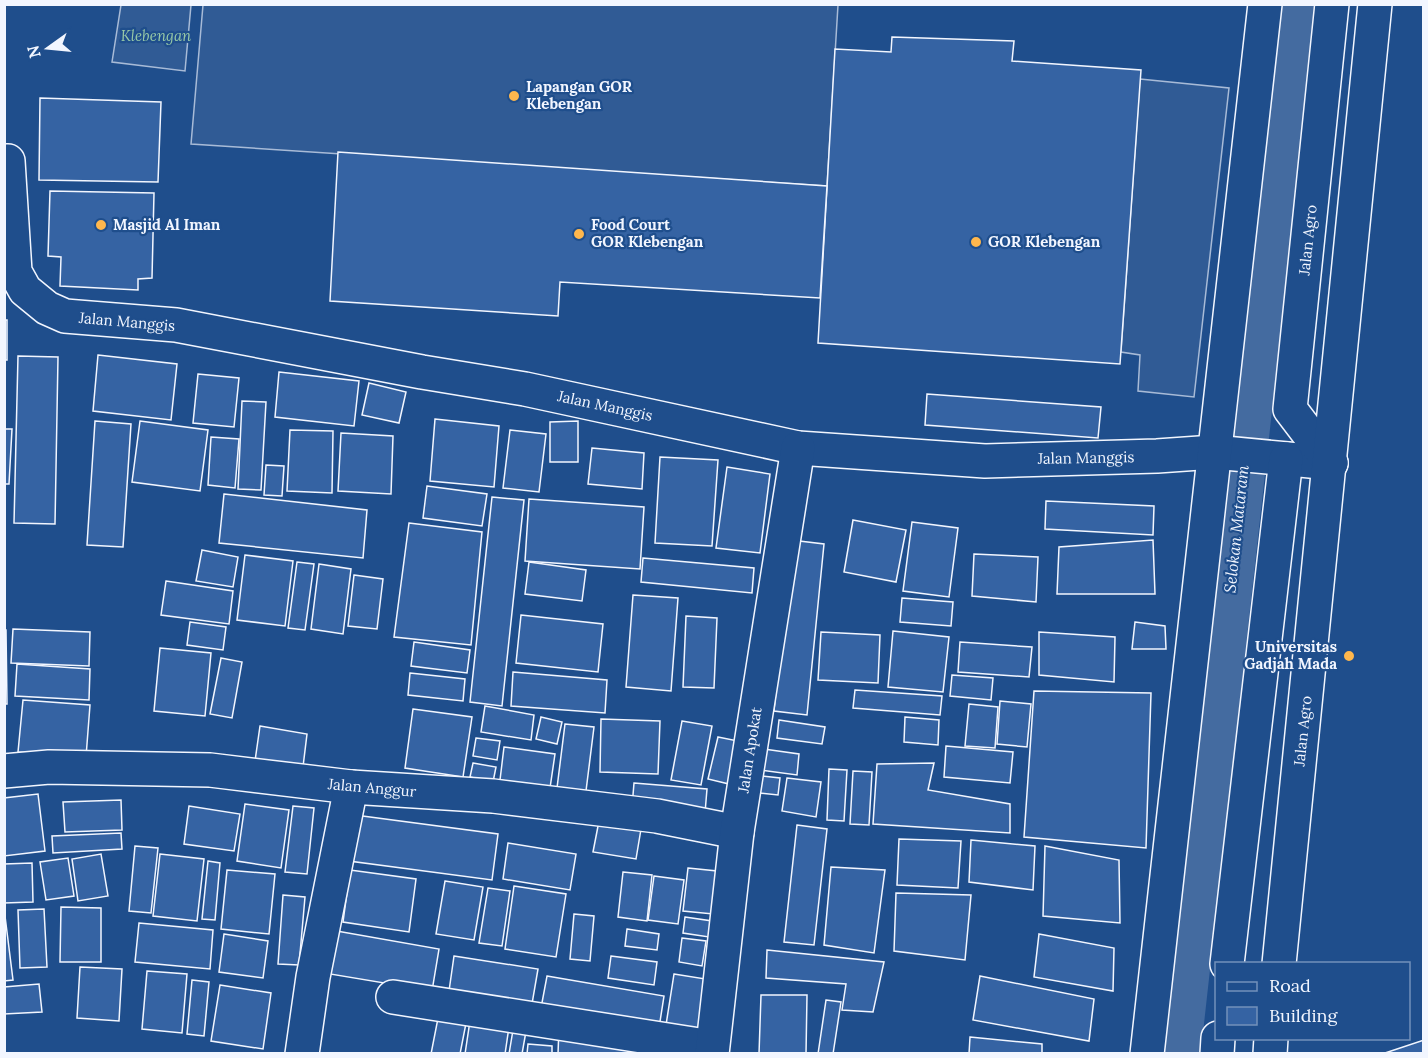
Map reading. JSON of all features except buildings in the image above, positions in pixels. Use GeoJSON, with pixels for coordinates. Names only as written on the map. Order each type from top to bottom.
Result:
{"type":"FeatureCollection","features":[{"type":"Feature","properties":{"kind":"street"},"geometry":{"type":"LineString","coordinates":[[1147,1053],[1221,452],[1265,4]]}},
{"type":"Feature","properties":{"kind":"street","name":"Jalan Agro"},"geometry":{"type":"LineString","coordinates":[[1331,463],[1290,409],[1332,4]]}},
{"type":"Feature","properties":{"kind":"street","name":"Jalan Agro"},"geometry":{"type":"LineString","coordinates":[[1279,962],[1331,463],[1375,4]]}},
{"type":"Feature","properties":{"kind":"street","name":"Jalan Manggis"},"geometry":{"type":"LineString","coordinates":[[4,161],[8,161],[15,272],[25,291],[47,308],[65,316],[176,325],[422,372],[525,389],[798,448],[985,461],[1221,452],[1331,463]]}},
{"type":"Feature","properties":{"kind":"street","name":"Jalan Apokat"},"geometry":{"type":"LineString","coordinates":[[712,1050],[736,832],[798,448]]}},
{"type":"Feature","properties":{"kind":"street"},"geometry":{"type":"LineString","coordinates":[[1227,962],[1279,458]]}},
{"type":"Feature","properties":{"kind":"street","name":"Jalan Anggur"},"geometry":{"type":"LineString","coordinates":[[4,771],[49,767],[210,770],[351,787],[504,798],[657,816],[736,832]]}},
{"type":"Feature","properties":{"kind":"street"},"geometry":{"type":"LineString","coordinates":[[302,1053],[313,977],[351,787]]}},
{"type":"Feature","properties":{"kind":"street"},"geometry":{"type":"LineString","coordinates":[[393,997],[712,1050]]}},
{"type":"Feature","properties":{"kind":"shaded area","name":"Klebengan"},"geometry":{"type":"Polygon","coordinates":[[[121,5],[191,5],[185,71],[112,62],[121,5]]]}},
{"type":"Feature","properties":{"kind":"shaded area","name":"Lapangan GOR Klebengan"},"geometry":{"type":"Polygon","coordinates":[[[203,5],[838,5],[827,186],[191,144],[203,5]]]}},
{"type":"Feature","properties":{"kind":"shaded area"},"geometry":{"type":"Polygon","coordinates":[[[1140,79],[1229,88],[1194,397],[1138,391],[1140,355],[1121,352],[1140,79]]]}},
{"type":"Feature","properties":{"kind":"waterway","name":"Selokan Mataram"},"geometry":{"type":"LineString","coordinates":[[1178,1054],[1250,405],[1299,4]]}},
{"type":"Feature","properties":{"kind":"place","name":"Lapangan GOR Klebengan"},"geometry":{"type":"Point","coordinates":[514,96]}},
{"type":"Feature","properties":{"kind":"place","name":"Masjid Al Iman"},"geometry":{"type":"Point","coordinates":[101,225]}},
{"type":"Feature","properties":{"kind":"place","name":"Food Court GOR Klebengan"},"geometry":{"type":"Point","coordinates":[579,234]}},
{"type":"Feature","properties":{"kind":"place","name":"GOR Klebengan"},"geometry":{"type":"Point","coordinates":[976,242]}},
{"type":"Feature","properties":{"kind":"place","name":"Universitas Gadjah Mada"},"geometry":{"type":"Point","coordinates":[1349,656]}}]}
